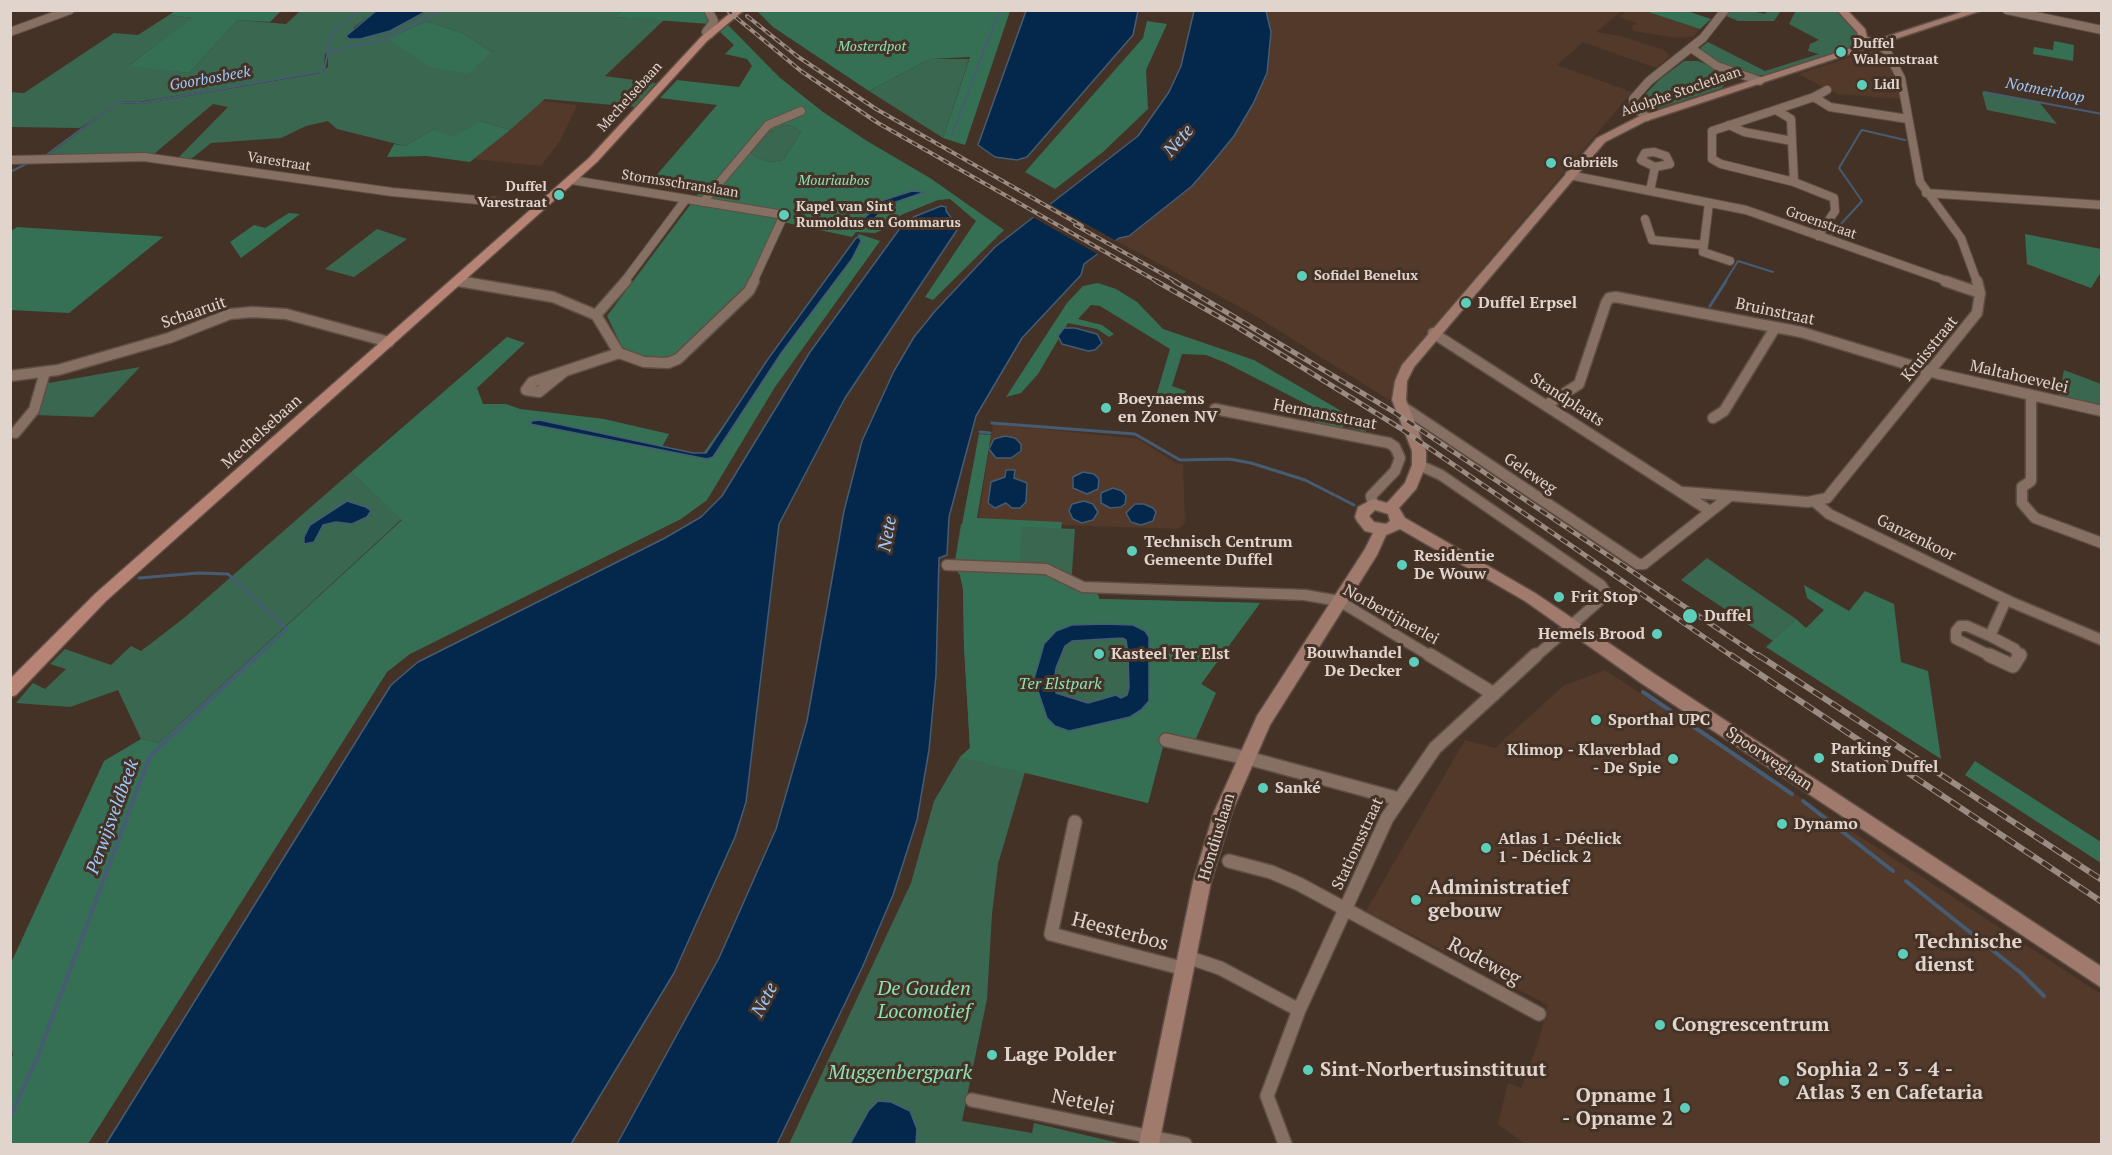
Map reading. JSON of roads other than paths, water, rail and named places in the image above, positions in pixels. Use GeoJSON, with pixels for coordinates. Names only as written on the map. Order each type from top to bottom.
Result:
{"type":"FeatureCollection","features":[{"type":"Feature","properties":{"kind":"main road","name":"Mechelsebaan"},"geometry":{"type":"LineString","coordinates":[[10,690],[101,597],[572,180],[613,141],[710,34],[740,10]]}},
{"type":"Feature","properties":{"kind":"street"},"geometry":{"type":"LineString","coordinates":[[10,32],[70,10]]}},
{"type":"Feature","properties":{"kind":"street"},"geometry":{"type":"LineString","coordinates":[[708,10],[714,21],[706,32],[710,34]]}},
{"type":"Feature","properties":{"kind":"street"},"geometry":{"type":"LineString","coordinates":[[1647,117],[1634,108],[1633,99],[1649,81],[1703,38],[1725,10]]}},
{"type":"Feature","properties":{"kind":"street"},"geometry":{"type":"LineString","coordinates":[[1841,10],[1862,31],[1863,38],[1886,50],[1901,78],[1918,175],[1926,193],[1961,238],[1970,257],[1980,293]]}},
{"type":"Feature","properties":{"kind":"street","name":"Adolphe Stocletlaan"},"geometry":{"type":"LineString","coordinates":[[1419,465],[1419,452],[1400,405],[1399,391],[1408,365],[1433,333],[1601,140],[1647,117],[1979,10]]}},
{"type":"Feature","properties":{"kind":"street"},"geometry":{"type":"LineString","coordinates":[[2007,10],[2102,30]]}},
{"type":"Feature","properties":{"kind":"street"},"geometry":{"type":"LineString","coordinates":[[1691,48],[1730,77],[1732,90]]}},
{"type":"Feature","properties":{"kind":"street"},"geometry":{"type":"LineString","coordinates":[[1683,54],[1760,81]]}},
{"type":"Feature","properties":{"kind":"street"},"geometry":{"type":"LineString","coordinates":[[1818,236],[1835,211],[1834,198],[1794,182],[1721,164],[1712,159],[1712,131],[1814,97],[1827,90]]}},
{"type":"Feature","properties":{"kind":"street"},"geometry":{"type":"LineString","coordinates":[[1814,97],[1830,107],[1908,119]]}},
{"type":"Feature","properties":{"kind":"street"},"geometry":{"type":"LineString","coordinates":[[1776,110],[1791,119],[1794,182]]}},
{"type":"Feature","properties":{"kind":"street"},"geometry":{"type":"LineString","coordinates":[[703,202],[768,125],[801,111]]}},
{"type":"Feature","properties":{"kind":"street"},"geometry":{"type":"LineString","coordinates":[[1729,125],[1744,132],[1792,141]]}},
{"type":"Feature","properties":{"kind":"street","name":"Varestraat"},"geometry":{"type":"LineString","coordinates":[[10,160],[156,158],[363,188],[543,206]]}},
{"type":"Feature","properties":{"kind":"street"},"geometry":{"type":"LineString","coordinates":[[1650,191],[1655,167]]}},
{"type":"Feature","properties":{"kind":"street","name":"Groenstraat"},"geometry":{"type":"LineString","coordinates":[[1569,175],[1746,210],[1980,293]]}},
{"type":"Feature","properties":{"kind":"street","name":"Stormsschranslaan"},"geometry":{"type":"LineString","coordinates":[[572,180],[784,215],[749,291],[678,359],[668,363],[644,362],[619,353]]}},
{"type":"Feature","properties":{"kind":"street"},"geometry":{"type":"LineString","coordinates":[[1926,193],[2102,205]]}},
{"type":"Feature","properties":{"kind":"street"},"geometry":{"type":"LineString","coordinates":[[600,315],[686,199]]}},
{"type":"Feature","properties":{"kind":"street"},"geometry":{"type":"LineString","coordinates":[[1704,248],[1709,203]]}},
{"type":"Feature","properties":{"kind":"street"},"geometry":{"type":"LineString","coordinates":[[1645,219],[1652,240],[1704,248],[1730,261]]}},
{"type":"Feature","properties":{"kind":"street"},"geometry":{"type":"LineString","coordinates":[[458,281],[533,292],[600,315],[619,353],[565,370]]}},
{"type":"Feature","properties":{"kind":"street","name":"Kruisstraat"},"geometry":{"type":"LineString","coordinates":[[1815,502],[1832,494],[1974,318],[1980,293]]}},
{"type":"Feature","properties":{"kind":"street","name":"Bruinstraat"},"geometry":{"type":"LineString","coordinates":[[1548,404],[1579,384],[1609,298],[1694,310],[1775,327],[1852,346],[1931,372]]}},
{"type":"Feature","properties":{"kind":"street","name":"Schaaruit"},"geometry":{"type":"LineString","coordinates":[[10,376],[45,372],[169,338],[230,314],[252,312],[286,314],[389,342]]}},
{"type":"Feature","properties":{"kind":"street"},"geometry":{"type":"LineString","coordinates":[[1713,418],[1724,411],[1775,327]]}},
{"type":"Feature","properties":{"kind":"street","name":"Standplaats"},"geometry":{"type":"LineString","coordinates":[[1433,333],[1548,404],[1710,511]]}},
{"type":"Feature","properties":{"kind":"street"},"geometry":{"type":"LineString","coordinates":[[15,433],[34,410],[45,372]]}},
{"type":"Feature","properties":{"kind":"street","name":"Maltahoevelei"},"geometry":{"type":"LineString","coordinates":[[1931,372],[2102,411]]}},
{"type":"Feature","properties":{"kind":"street"},"geometry":{"type":"LineString","coordinates":[[2031,396],[2031,481],[2022,487],[2022,503],[2035,518],[2102,543]]}},
{"type":"Feature","properties":{"kind":"street","name":"Geleweg"},"geometry":{"type":"LineString","coordinates":[[1400,405],[1638,564],[1644,564],[1710,511]]}},
{"type":"Feature","properties":{"kind":"street","name":"Hermansstraat"},"geometry":{"type":"LineString","coordinates":[[1215,409],[1378,439],[1395,447],[1400,458],[1398,465],[1371,496],[1373,504]]}},
{"type":"Feature","properties":{"kind":"street","name":"Hondiuslaan"},"geometry":{"type":"LineString","coordinates":[[1150,1142],[1209,854],[1223,812],[1245,759],[1279,694],[1365,561],[1411,485],[1419,465]]}},
{"type":"Feature","properties":{"kind":"street","name":"Stationsstraat"},"geometry":{"type":"LineString","coordinates":[[1285,1144],[1267,1096],[1299,1010],[1346,912],[1387,818],[1435,748],[1602,600],[1606,591],[1441,475],[1419,465]]}},
{"type":"Feature","properties":{"kind":"street","name":"Standplaats"},"geometry":{"type":"LineString","coordinates":[[1684,492],[1815,502]]}},
{"type":"Feature","properties":{"kind":"street"},"geometry":{"type":"LineString","coordinates":[[1710,511],[1730,496]]}},
{"type":"Feature","properties":{"kind":"street","name":"Ganzenkoor"},"geometry":{"type":"LineString","coordinates":[[1815,502],[1828,514],[2006,600],[2102,640]]}},
{"type":"Feature","properties":{"kind":"street"},"geometry":{"type":"LineString","coordinates":[[1373,504],[1387,523]]}},
{"type":"Feature","properties":{"kind":"street","name":"Hondiuslaan"},"geometry":{"type":"LineString","coordinates":[[1373,504],[1363,511],[1362,517],[1387,523]]}},
{"type":"Feature","properties":{"kind":"street","name":"Spoorweglaan"},"geometry":{"type":"LineString","coordinates":[[1387,523],[1434,542],[1509,583],[2102,979]]}},
{"type":"Feature","properties":{"kind":"street","name":"Norbertijnerlei"},"geometry":{"type":"LineString","coordinates":[[947,565],[1046,569],[1083,587],[1305,595],[1339,601],[1494,694]]}},
{"type":"Feature","properties":{"kind":"street"},"geometry":{"type":"LineString","coordinates":[[1990,636],[2006,600]]}},
{"type":"Feature","properties":{"kind":"street"},"geometry":{"type":"LineString","coordinates":[[1960,626],[1967,626],[1990,636],[2015,649],[2020,656],[2013,666],[1956,639],[1956,631],[1960,626]]}},
{"type":"Feature","properties":{"kind":"street"},"geometry":{"type":"LineString","coordinates":[[1166,740],[1399,800]]}},
{"type":"Feature","properties":{"kind":"street","name":"Heesterbos"},"geometry":{"type":"LineString","coordinates":[[1075,822],[1051,934],[1186,963]]}},
{"type":"Feature","properties":{"kind":"street","name":"Rodeweg"},"geometry":{"type":"LineString","coordinates":[[1229,861],[1271,872],[1299,884],[1346,912],[1539,1014]]}},
{"type":"Feature","properties":{"kind":"street"},"geometry":{"type":"LineString","coordinates":[[1186,963],[1220,968],[1299,1010]]}},
{"type":"Feature","properties":{"kind":"street","name":"Netelei"},"geometry":{"type":"LineString","coordinates":[[972,1100],[1150,1142],[1185,1144]]}},
{"type":"Feature","properties":{"kind":"water"},"geometry":{"type":"Polygon","coordinates":[[[421,10],[425,12],[390,31],[360,39],[349,39],[346,36],[376,11],[421,10]]]}},
{"type":"Feature","properties":{"kind":"water"},"geometry":{"type":"Polygon","coordinates":[[[1026,11],[1138,11],[1133,35],[1027,157],[1017,160],[995,157],[978,145],[1026,11]]]}},
{"type":"Feature","properties":{"kind":"water","name":"Nete"},"geometry":{"type":"Polygon","coordinates":[[[1194,11],[1266,11],[1271,32],[1267,73],[1253,104],[1234,136],[1212,163],[1192,186],[1129,236],[1119,238],[1084,264],[1081,275],[1022,338],[976,416],[949,517],[947,555],[939,558],[936,675],[929,750],[917,820],[893,895],[862,968],[777,1144],[617,1144],[719,958],[776,829],[807,721],[844,511],[862,441],[894,371],[914,337],[995,247],[1138,136],[1169,92],[1181,66],[1194,11]]]}},
{"type":"Feature","properties":{"kind":"water"},"geometry":{"type":"Polygon","coordinates":[[[912,191],[925,192],[887,205],[873,220],[860,222],[884,200],[912,191]]]}},
{"type":"Feature","properties":{"kind":"water"},"geometry":{"type":"Polygon","coordinates":[[[941,206],[946,207],[946,211],[958,226],[957,230],[845,398],[779,524],[746,802],[735,837],[674,973],[571,1144],[106,1144],[391,685],[418,662],[665,538],[701,517],[722,496],[810,352],[906,220],[941,206]]]}},
{"type":"Feature","properties":{"kind":"water"},"geometry":{"type":"Polygon","coordinates":[[[859,237],[861,241],[852,259],[782,352],[713,457],[707,459],[530,424],[532,421],[539,420],[693,453],[706,453],[768,359],[856,238],[859,237]]]}},
{"type":"Feature","properties":{"kind":"water"},"geometry":{"type":"Polygon","coordinates":[[[1064,328],[1075,328],[1097,334],[1102,343],[1095,350],[1088,351],[1062,344],[1058,336],[1064,328]]]}},
{"type":"Feature","properties":{"kind":"water"},"geometry":{"type":"Polygon","coordinates":[[[1005,436],[1015,438],[1021,444],[1021,451],[1011,458],[996,458],[989,449],[994,439],[1005,436]]]}},
{"type":"Feature","properties":{"kind":"water"},"geometry":{"type":"Polygon","coordinates":[[[1006,470],[1015,470],[1014,478],[1027,483],[1026,502],[1020,508],[1012,508],[1006,503],[995,508],[988,503],[991,482],[1005,477],[1006,470]]]}},
{"type":"Feature","properties":{"kind":"water"},"geometry":{"type":"Polygon","coordinates":[[[1083,472],[1094,474],[1099,479],[1098,489],[1087,494],[1073,488],[1073,477],[1083,472]]]}},
{"type":"Feature","properties":{"kind":"water"},"geometry":{"type":"Polygon","coordinates":[[[1113,488],[1122,491],[1126,496],[1125,504],[1121,507],[1110,508],[1101,503],[1101,493],[1113,488]]]}},
{"type":"Feature","properties":{"kind":"water"},"geometry":{"type":"Polygon","coordinates":[[[347,501],[371,511],[367,517],[352,524],[336,522],[323,525],[314,542],[304,544],[304,537],[310,525],[347,501]]]}},
{"type":"Feature","properties":{"kind":"water"},"geometry":{"type":"Polygon","coordinates":[[[1084,501],[1093,504],[1098,512],[1093,520],[1082,523],[1073,519],[1069,511],[1072,504],[1084,501]]]}},
{"type":"Feature","properties":{"kind":"water"},"geometry":{"type":"Polygon","coordinates":[[[1135,504],[1144,504],[1153,508],[1156,512],[1153,521],[1141,525],[1131,522],[1126,513],[1135,504]]]}},
{"type":"Feature","properties":{"kind":"water"},"geometry":{"type":"Polygon","coordinates":[[[1072,625],[1133,625],[1145,631],[1149,637],[1149,701],[1141,710],[1130,717],[1069,731],[1055,726],[1047,718],[1034,679],[1044,644],[1056,631],[1072,625]],[[1122,638],[1072,641],[1065,646],[1056,668],[1054,684],[1056,693],[1088,703],[1116,695],[1121,698],[1127,695],[1129,688],[1126,640],[1122,638]]]}},
{"type":"Feature","properties":{"kind":"water"},"geometry":{"type":"Polygon","coordinates":[[[878,1101],[891,1102],[910,1111],[917,1129],[916,1144],[850,1144],[869,1110],[878,1101]]]}},
{"type":"Feature","properties":{"kind":"waterway"},"geometry":{"type":"LineString","coordinates":[[71,12],[84,10]]}},
{"type":"Feature","properties":{"kind":"waterway","name":"Goorbosbeek"},"geometry":{"type":"LineString","coordinates":[[328,52],[331,37],[336,29],[360,10]]}},
{"type":"Feature","properties":{"kind":"waterway"},"geometry":{"type":"LineString","coordinates":[[328,52],[385,39],[443,10]]}},
{"type":"Feature","properties":{"kind":"waterway"},"geometry":{"type":"LineString","coordinates":[[952,135],[999,11]]}},
{"type":"Feature","properties":{"kind":"waterway","name":"Goorbosbeek"},"geometry":{"type":"LineString","coordinates":[[45,156],[118,102],[141,103],[324,71],[328,52]]}},
{"type":"Feature","properties":{"kind":"waterway","name":"Notmeirloop"},"geometry":{"type":"LineString","coordinates":[[1984,92],[2102,114]]}},
{"type":"Feature","properties":{"kind":"waterway","name":"Notmeirloop"},"geometry":{"type":"LineString","coordinates":[[1862,130],[1905,140]]}},
{"type":"Feature","properties":{"kind":"waterway","name":"Notmeirloop"},"geometry":{"type":"LineString","coordinates":[[1830,236],[1862,201],[1839,168],[1861,131]]}},
{"type":"Feature","properties":{"kind":"waterway","name":"Goorbosbeek"},"geometry":{"type":"LineString","coordinates":[[10,172],[30,162]]}},
{"type":"Feature","properties":{"kind":"waterway","name":"Notmeirloop"},"geometry":{"type":"LineString","coordinates":[[1725,282],[1738,261],[1773,272]]}},
{"type":"Feature","properties":{"kind":"waterway","name":"Notmeirloop"},"geometry":{"type":"LineString","coordinates":[[1710,306],[1726,281]]}},
{"type":"Feature","properties":{"kind":"waterway"},"geometry":{"type":"LineString","coordinates":[[992,423],[1135,434],[1180,460],[1229,459],[1251,463],[1305,480],[1354,505]]}},
{"type":"Feature","properties":{"kind":"waterway"},"geometry":{"type":"LineString","coordinates":[[980,432],[990,433]]}},
{"type":"Feature","properties":{"kind":"waterway","name":"Perwijsveldbeek"},"geometry":{"type":"LineString","coordinates":[[139,578],[198,573],[228,574],[287,629],[257,657]]}},
{"type":"Feature","properties":{"kind":"waterway","name":"Perwijsveldbeek"},"geometry":{"type":"LineString","coordinates":[[10,1117],[37,1058],[150,756],[258,655]]}},
{"type":"Feature","properties":{"kind":"waterway"},"geometry":{"type":"LineString","coordinates":[[1643,692],[1792,794]]}},
{"type":"Feature","properties":{"kind":"waterway"},"geometry":{"type":"LineString","coordinates":[[1803,801],[1893,871]]}},
{"type":"Feature","properties":{"kind":"waterway"},"geometry":{"type":"LineString","coordinates":[[1906,881],[2021,973],[2044,996]]}},
{"type":"Feature","properties":{"kind":"railway"},"geometry":{"type":"LineString","coordinates":[[727,10],[801,71],[878,123],[1158,282]]}},
{"type":"Feature","properties":{"kind":"railway"},"geometry":{"type":"LineString","coordinates":[[747,16],[797,56],[876,109],[1082,226]]}},
{"type":"Feature","properties":{"kind":"railway"},"geometry":{"type":"LineString","coordinates":[[1075,225],[1177,282]]}},
{"type":"Feature","properties":{"kind":"railway"},"geometry":{"type":"LineString","coordinates":[[1156,281],[1237,327],[1400,428],[1733,657]]}},
{"type":"Feature","properties":{"kind":"railway"},"geometry":{"type":"LineString","coordinates":[[1174,281],[1394,412],[1760,657]]}},
{"type":"Feature","properties":{"kind":"railway"},"geometry":{"type":"LineString","coordinates":[[1731,655],[2102,902]]}},
{"type":"Feature","properties":{"kind":"railway"},"geometry":{"type":"LineString","coordinates":[[1758,655],[2102,880]]}},
{"type":"Feature","properties":{"kind":"place","name":"Duffel Walemstraat"},"geometry":{"type":"Point","coordinates":[1841,52]}},
{"type":"Feature","properties":{"kind":"place","name":"Lidl"},"geometry":{"type":"Point","coordinates":[1862,85]}},
{"type":"Feature","properties":{"kind":"place","name":"Gabriëls"},"geometry":{"type":"Point","coordinates":[1551,163]}},
{"type":"Feature","properties":{"kind":"place","name":"Duffel Varestraat"},"geometry":{"type":"Point","coordinates":[559,195]}},
{"type":"Feature","properties":{"kind":"place","name":"Kapel van Sint Rumoldus en Gommarus"},"geometry":{"type":"Point","coordinates":[784,215]}},
{"type":"Feature","properties":{"kind":"place","name":"Sofidel Benelux"},"geometry":{"type":"Point","coordinates":[1302,276]}},
{"type":"Feature","properties":{"kind":"place","name":"Duffel Erpsel"},"geometry":{"type":"Point","coordinates":[1466,303]}},
{"type":"Feature","properties":{"kind":"place","name":"Boeynaems en Zonen NV"},"geometry":{"type":"Point","coordinates":[1106,408]}},
{"type":"Feature","properties":{"kind":"place","name":"Technisch Centrum Gemeente Duffel"},"geometry":{"type":"Point","coordinates":[1132,551]}},
{"type":"Feature","properties":{"kind":"place","name":"Residentie De Wouw"},"geometry":{"type":"Point","coordinates":[1402,565]}},
{"type":"Feature","properties":{"kind":"place","name":"Frit Stop"},"geometry":{"type":"Point","coordinates":[1559,597]}},
{"type":"Feature","properties":{"kind":"place","name":"Duffel"},"geometry":{"type":"Point","coordinates":[1690,616]}},
{"type":"Feature","properties":{"kind":"place","name":"Hemels Brood"},"geometry":{"type":"Point","coordinates":[1657,634]}},
{"type":"Feature","properties":{"kind":"place","name":"Kasteel Ter Elst"},"geometry":{"type":"Point","coordinates":[1099,654]}},
{"type":"Feature","properties":{"kind":"place","name":"Bouwhandel De Decker"},"geometry":{"type":"Point","coordinates":[1414,662]}},
{"type":"Feature","properties":{"kind":"place","name":"Sporthal UPC"},"geometry":{"type":"Point","coordinates":[1596,720]}},
{"type":"Feature","properties":{"kind":"place","name":"Parking Station Duffel"},"geometry":{"type":"Point","coordinates":[1819,758]}},
{"type":"Feature","properties":{"kind":"place","name":"Klimop - Klaverblad - De Spie"},"geometry":{"type":"Point","coordinates":[1673,759]}},
{"type":"Feature","properties":{"kind":"place","name":"Sanké"},"geometry":{"type":"Point","coordinates":[1263,788]}},
{"type":"Feature","properties":{"kind":"place","name":"Dynamo"},"geometry":{"type":"Point","coordinates":[1782,824]}},
{"type":"Feature","properties":{"kind":"place","name":"Atlas 1 - Déclick 1 - Déclick 2"},"geometry":{"type":"Point","coordinates":[1486,848]}},
{"type":"Feature","properties":{"kind":"place","name":"Administratief gebouw"},"geometry":{"type":"Point","coordinates":[1416,900]}},
{"type":"Feature","properties":{"kind":"place","name":"Technische dienst"},"geometry":{"type":"Point","coordinates":[1903,954]}},
{"type":"Feature","properties":{"kind":"place","name":"Congrescentrum"},"geometry":{"type":"Point","coordinates":[1660,1025]}},
{"type":"Feature","properties":{"kind":"place","name":"Lage Polder"},"geometry":{"type":"Point","coordinates":[992,1055]}},
{"type":"Feature","properties":{"kind":"place","name":"Sint-Norbertusinstituut"},"geometry":{"type":"Point","coordinates":[1308,1070]}},
{"type":"Feature","properties":{"kind":"place","name":"Sophia 2 - 3 - 4 - Atlas 3 en Cafetaria"},"geometry":{"type":"Point","coordinates":[1784,1081]}},
{"type":"Feature","properties":{"kind":"place","name":"Opname 1 - Opname 2"},"geometry":{"type":"Point","coordinates":[1685,1108]}},
{"type":"Feature","properties":{"kind":"park label","name":"Mosterdpot"},"geometry":{"type":"Point","coordinates":[872,47]}},
{"type":"Feature","properties":{"kind":"park label","name":"Mouriaubos"},"geometry":{"type":"Point","coordinates":[834,181]}},
{"type":"Feature","properties":{"kind":"park label","name":"Ter Elstpark"},"geometry":{"type":"Point","coordinates":[1060,684]}},
{"type":"Feature","properties":{"kind":"park label","name":"De Gouden Locomotief"},"geometry":{"type":"Point","coordinates":[924,1000]}},
{"type":"Feature","properties":{"kind":"park label","name":"Muggenbergpark"},"geometry":{"type":"Point","coordinates":[900,1073]}}]}
